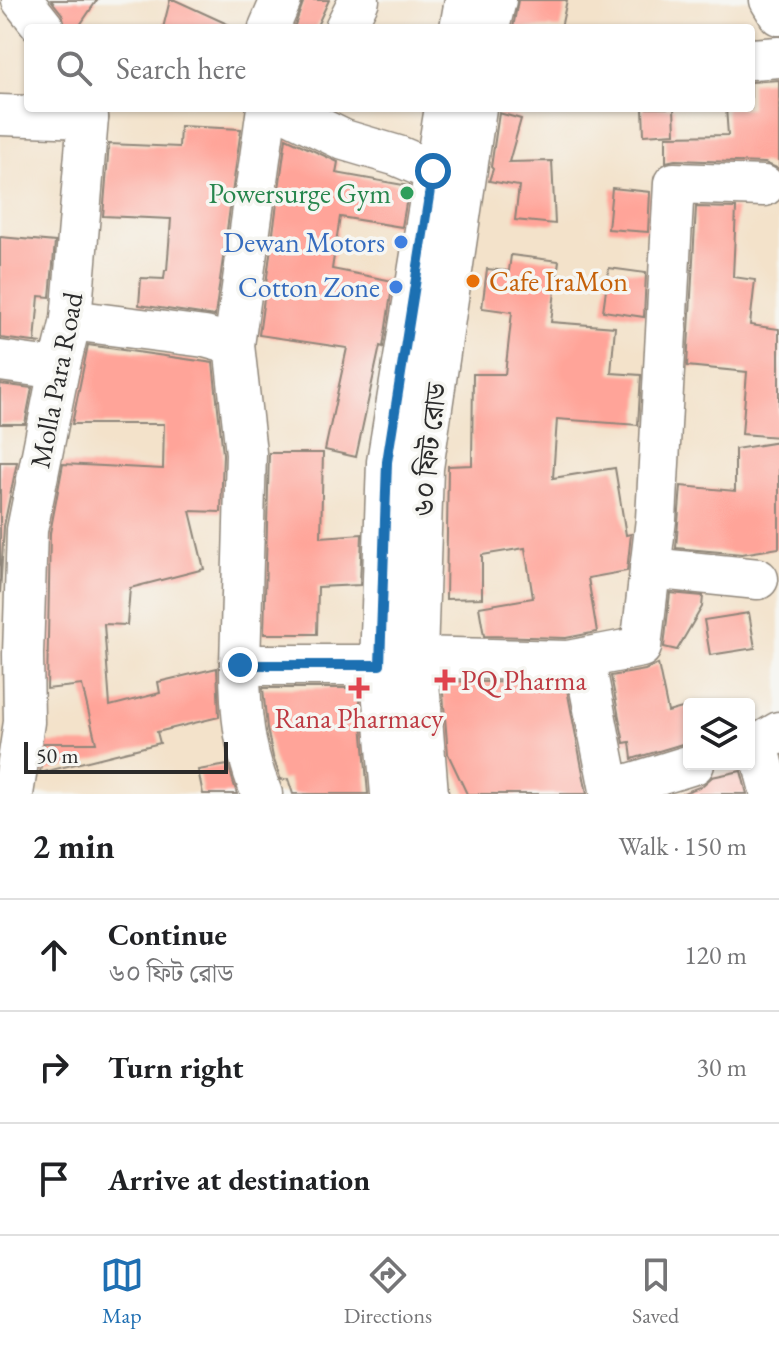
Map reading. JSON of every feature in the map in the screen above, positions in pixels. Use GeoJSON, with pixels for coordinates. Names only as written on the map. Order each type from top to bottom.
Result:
{"type":"FeatureCollection","features":[{"type":"Feature","properties":{"kind":"street"},"geometry":{"type":"LineString","coordinates":[[22,0],[41,24]]}},
{"type":"Feature","properties":{"kind":"street"},"geometry":{"type":"LineString","coordinates":[[271,24],[281,0]]}},
{"type":"Feature","properties":{"kind":"street"},"geometry":{"type":"LineString","coordinates":[[347,24],[359,0]]}},
{"type":"Feature","properties":{"kind":"street"},"geometry":{"type":"LineString","coordinates":[[461,24],[465,0]]}},
{"type":"Feature","properties":{"kind":"street"},"geometry":{"type":"LineString","coordinates":[[490,24],[496,0]]}},
{"type":"Feature","properties":{"kind":"street"},"geometry":{"type":"LineString","coordinates":[[770,0],[779,15]]}},
{"type":"Feature","properties":{"kind":"street"},"geometry":{"type":"LineString","coordinates":[[755,59],[779,57]]}},
{"type":"Feature","properties":{"kind":"street"},"geometry":{"type":"LineString","coordinates":[[262,794],[246,746],[240,708],[246,453],[234,345],[287,112]]}},
{"type":"Feature","properties":{"kind":"street"},"geometry":{"type":"LineString","coordinates":[[291,112],[344,140],[398,156],[433,171]]}},
{"type":"Feature","properties":{"kind":"street","name":"৬০ ফিট রোড"},"geometry":{"type":"LineString","coordinates":[[391,794],[398,661],[423,468],[424,344],[433,171],[444,112]]}},
{"type":"Feature","properties":{"kind":"street","name":"৬০ ফিট রোড"},"geometry":{"type":"LineString","coordinates":[[424,344],[475,112]]}},
{"type":"Feature","properties":{"kind":"street"},"geometry":{"type":"LineString","coordinates":[[0,115],[87,113]]}},
{"type":"Feature","properties":{"kind":"street","name":"Molla Para Road"},"geometry":{"type":"LineString","coordinates":[[13,794],[12,722],[23,654],[13,530],[71,320],[87,113]]}},
{"type":"Feature","properties":{"kind":"street"},"geometry":{"type":"LineString","coordinates":[[240,665],[568,661],[641,647],[656,519],[674,183],[764,186]]}},
{"type":"Feature","properties":{"kind":"street"},"geometry":{"type":"LineString","coordinates":[[71,320],[205,337],[234,345]]}},
{"type":"Feature","properties":{"kind":"street"},"geometry":{"type":"LineString","coordinates":[[0,361],[59,369]]}},
{"type":"Feature","properties":{"kind":"street"},"geometry":{"type":"LineString","coordinates":[[650,568],[758,579]]}},
{"type":"Feature","properties":{"kind":"street"},"geometry":{"type":"LineString","coordinates":[[584,658],[610,790],[683,767]]}},
{"type":"Feature","properties":{"kind":"street","name":"৬০ ফিট রোড"},"geometry":{"type":"LineString","coordinates":[[398,661],[428,794]]}},
{"type":"Feature","properties":{"kind":"street"},"geometry":{"type":"LineString","coordinates":[[762,741],[771,794]]}},
{"type":"Feature","properties":{"kind":"building"},"geometry":{"type":"Polygon","coordinates":[[[51,0],[97,0],[81,24],[65,24],[62,14],[51,0]]]}},
{"type":"Feature","properties":{"kind":"building"},"geometry":{"type":"Polygon","coordinates":[[[170,0],[175,0],[227,24],[164,24],[170,0]]]}},
{"type":"Feature","properties":{"kind":"building"},"geometry":{"type":"Polygon","coordinates":[[[304,0],[329,0],[318,24],[295,24],[304,0]]]}},
{"type":"Feature","properties":{"kind":"building"},"geometry":{"type":"Polygon","coordinates":[[[518,0],[567,0],[562,24],[514,24],[518,0]]]}},
{"type":"Feature","properties":{"kind":"building"},"geometry":{"type":"Polygon","coordinates":[[[779,80],[779,169],[765,163],[666,162],[666,136],[728,135],[726,112],[755,112],[755,82],[779,80]]]}},
{"type":"Feature","properties":{"kind":"building"},"geometry":{"type":"Polygon","coordinates":[[[643,112],[674,112],[675,133],[644,135],[643,112]]]}},
{"type":"Feature","properties":{"kind":"building"},"geometry":{"type":"Polygon","coordinates":[[[499,113],[521,119],[509,162],[552,161],[555,224],[515,220],[519,186],[489,181],[499,113]]]}},
{"type":"Feature","properties":{"kind":"building"},"geometry":{"type":"Polygon","coordinates":[[[180,126],[241,129],[215,316],[139,305],[141,278],[164,279],[171,219],[103,216],[109,144],[179,147],[180,126]]]}},
{"type":"Feature","properties":{"kind":"building"},"geometry":{"type":"Polygon","coordinates":[[[286,138],[338,162],[336,173],[409,186],[402,227],[340,217],[332,269],[393,281],[383,347],[380,346],[356,457],[325,450],[347,348],[259,335],[286,138]]]}},
{"type":"Feature","properties":{"kind":"building"},"geometry":{"type":"Polygon","coordinates":[[[612,188],[650,192],[648,232],[608,229],[612,188]]]}},
{"type":"Feature","properties":{"kind":"building"},"geometry":{"type":"Polygon","coordinates":[[[696,207],[736,208],[733,277],[755,280],[750,325],[779,329],[779,437],[742,434],[747,372],[687,366],[696,207]]]}},
{"type":"Feature","properties":{"kind":"building"},"geometry":{"type":"Polygon","coordinates":[[[0,237],[55,242],[50,297],[39,296],[35,342],[42,343],[0,338],[0,237]]]}},
{"type":"Feature","properties":{"kind":"building"},"geometry":{"type":"Polygon","coordinates":[[[511,255],[559,261],[551,322],[615,327],[611,373],[641,375],[638,425],[557,419],[553,478],[615,468],[626,535],[631,534],[627,571],[588,578],[597,632],[566,638],[484,636],[479,607],[533,598],[525,548],[482,555],[482,598],[446,599],[448,466],[472,465],[473,374],[505,374],[512,312],[482,308],[487,269],[509,271],[511,255]]]}},
{"type":"Feature","properties":{"kind":"building"},"geometry":{"type":"Polygon","coordinates":[[[609,268],[646,273],[644,317],[603,311],[609,268]]]}},
{"type":"Feature","properties":{"kind":"building"},"geometry":{"type":"Polygon","coordinates":[[[88,345],[213,363],[223,454],[221,512],[190,511],[204,569],[130,588],[127,625],[104,624],[110,706],[160,693],[158,682],[217,668],[219,717],[157,732],[160,743],[40,773],[44,743],[96,743],[82,685],[47,689],[50,533],[63,464],[163,469],[164,424],[72,424],[88,345]]]}},
{"type":"Feature","properties":{"kind":"building"},"geometry":{"type":"Polygon","coordinates":[[[0,384],[32,388],[25,424],[0,424],[0,384]]]}},
{"type":"Feature","properties":{"kind":"building"},"geometry":{"type":"Polygon","coordinates":[[[779,442],[779,548],[742,554],[676,548],[681,486],[735,491],[735,449],[779,442]]]}},
{"type":"Feature","properties":{"kind":"building"},"geometry":{"type":"Polygon","coordinates":[[[269,453],[323,453],[321,537],[362,534],[360,585],[318,587],[317,634],[264,634],[269,453]]]}},
{"type":"Feature","properties":{"kind":"building"},"geometry":{"type":"Polygon","coordinates":[[[0,462],[17,462],[4,526],[0,594],[0,462]]]}},
{"type":"Feature","properties":{"kind":"building"},"geometry":{"type":"Polygon","coordinates":[[[670,593],[703,596],[702,607],[677,650],[664,647],[670,593]]]}},
{"type":"Feature","properties":{"kind":"building"},"geometry":{"type":"Polygon","coordinates":[[[749,613],[755,648],[710,655],[704,620],[749,613]]]}},
{"type":"Feature","properties":{"kind":"building"},"geometry":{"type":"Polygon","coordinates":[[[658,664],[668,712],[683,708],[683,744],[632,759],[630,742],[624,743],[611,676],[645,670],[658,664]]]}},
{"type":"Feature","properties":{"kind":"building"},"geometry":{"type":"Polygon","coordinates":[[[442,681],[566,684],[587,794],[467,794],[448,754],[442,681]]]}},
{"type":"Feature","properties":{"kind":"building"},"geometry":{"type":"Polygon","coordinates":[[[263,688],[359,688],[368,794],[293,794],[288,779],[281,780],[273,757],[263,688]]]}},
{"type":"Feature","properties":{"kind":"building"},"geometry":{"type":"Polygon","coordinates":[[[228,765],[237,794],[203,794],[198,770],[228,765]]]}},
{"type":"Feature","properties":{"kind":"building"},"geometry":{"type":"Polygon","coordinates":[[[741,771],[747,794],[681,794],[702,786],[712,777],[741,771]]]}},
{"type":"Feature","properties":{"kind":"place","name":"Powersurge Gym"},"geometry":{"type":"Point","coordinates":[407,193]}},
{"type":"Feature","properties":{"kind":"place","name":"Dewan Motors"},"geometry":{"type":"Point","coordinates":[401,242]}},
{"type":"Feature","properties":{"kind":"place","name":"Cafe IraMon"},"geometry":{"type":"Point","coordinates":[473,281]}},
{"type":"Feature","properties":{"kind":"place","name":"Cotton Zone"},"geometry":{"type":"Point","coordinates":[396,287]}},
{"type":"Feature","properties":{"kind":"place","name":"PQ Pharma"},"geometry":{"type":"Point","coordinates":[445,680]}},
{"type":"Feature","properties":{"kind":"place","name":"Rana Pharmacy"},"geometry":{"type":"Point","coordinates":[359,688]}},
{"type":"Feature","properties":{"kind":"route"},"geometry":{"type":"LineString","coordinates":[[240,665],[380,665],[387,462],[433,171]]}}]}
